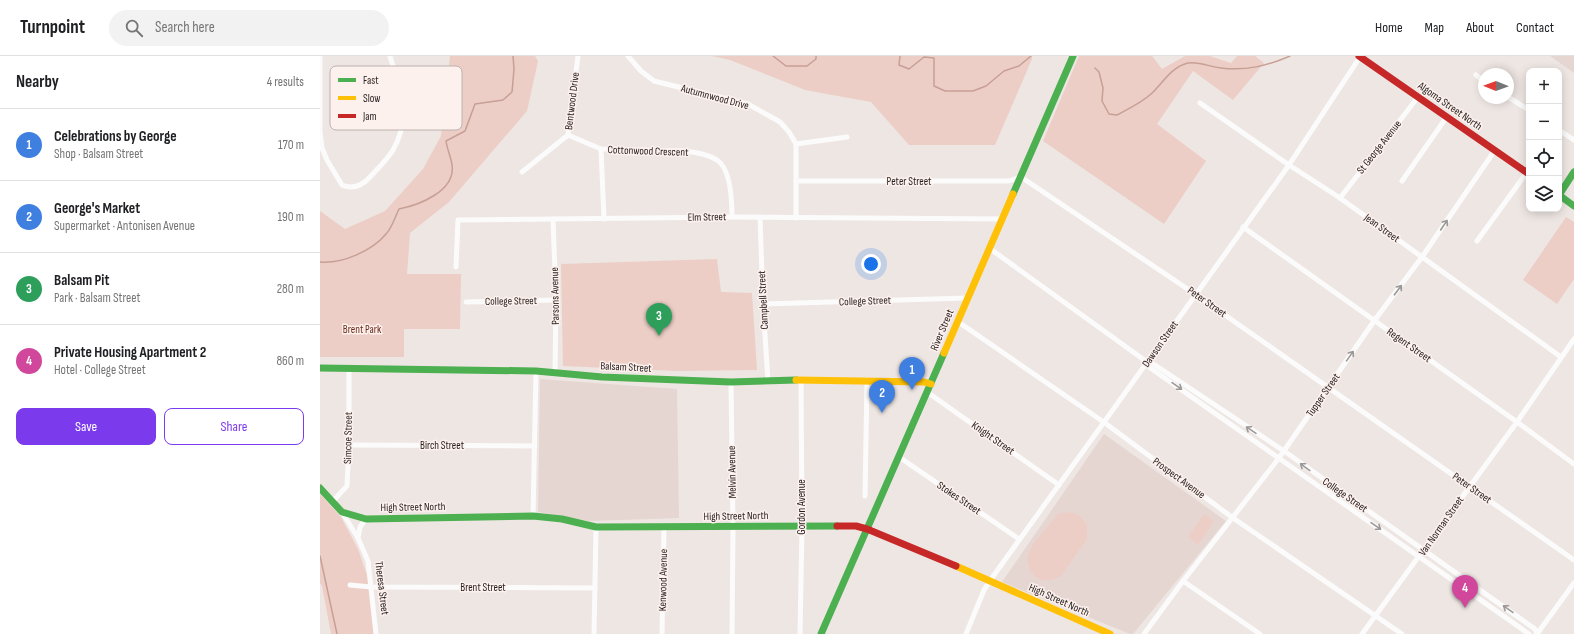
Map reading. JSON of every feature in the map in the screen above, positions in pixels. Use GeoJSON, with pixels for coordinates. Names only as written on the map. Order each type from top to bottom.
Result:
{"type":"FeatureCollection","features":[{"type":"Feature","properties":{"kind":"main road","name":"River Street"},"geometry":{"type":"LineString","coordinates":[[821,634],[1021,177],[1072,56]]}},
{"type":"Feature","properties":{"kind":"main road","name":"Algoma Street North"},"geometry":{"type":"LineString","coordinates":[[1359,57],[1526,172]]}},
{"type":"Feature","properties":{"kind":"main road"},"geometry":{"type":"LineString","coordinates":[[1562,190],[1574,172]]}},
{"type":"Feature","properties":{"kind":"main road"},"geometry":{"type":"LineString","coordinates":[[1562,197],[1574,206]]}},
{"type":"Feature","properties":{"kind":"main road","name":"Balsam Street"},"geometry":{"type":"LineString","coordinates":[[320,368],[536,371],[602,377],[731,382],[867,380],[924,382],[931,384]]}},
{"type":"Feature","properties":{"kind":"main road","name":"Theresa Street"},"geometry":{"type":"LineString","coordinates":[[320,488],[342,512]]}},
{"type":"Feature","properties":{"kind":"main road","name":"High Street North"},"geometry":{"type":"LineString","coordinates":[[342,512],[366,519],[533,516],[562,519],[596,527],[856,526],[867,529],[990,581],[1110,634]]}},
{"type":"Feature","properties":{"kind":"street"},"geometry":{"type":"LineString","coordinates":[[320,56],[320,132],[322,148],[327,160],[342,185],[353,187],[360,186],[367,180],[392,151],[401,130]]}},
{"type":"Feature","properties":{"kind":"street"},"geometry":{"type":"LineString","coordinates":[[390,56],[393,66]]}},
{"type":"Feature","properties":{"kind":"street","name":"Bentwood Drive"},"geometry":{"type":"LineString","coordinates":[[522,172],[568,135],[578,56]]}},
{"type":"Feature","properties":{"kind":"street","name":"Autumnwood Drive"},"geometry":{"type":"LineString","coordinates":[[628,56],[654,81],[748,104],[780,122],[796,144]]}},
{"type":"Feature","properties":{"kind":"street","name":"Dawson Street"},"geometry":{"type":"LineString","coordinates":[[966,634],[984,590],[990,581],[1288,165],[1359,57]]}},
{"type":"Feature","properties":{"kind":"street","name":"St George Avenue"},"geometry":{"type":"LineString","coordinates":[[1340,198],[1418,97]]}},
{"type":"Feature","properties":{"kind":"street"},"geometry":{"type":"LineString","coordinates":[[1514,101],[1526,108]]}},
{"type":"Feature","properties":{"kind":"street","name":"Jean Street"},"geometry":{"type":"LineString","coordinates":[[1200,103],[1288,165],[1340,198],[1561,357]]}},
{"type":"Feature","properties":{"kind":"street"},"geometry":{"type":"LineString","coordinates":[[1402,181],[1446,118]]}},
{"type":"Feature","properties":{"kind":"street"},"geometry":{"type":"LineString","coordinates":[[1562,132],[1574,140]]}},
{"type":"Feature","properties":{"kind":"street","name":"Cottonwood Crescent"},"geometry":{"type":"LineString","coordinates":[[568,135],[601,149],[694,152],[717,160],[724,170],[731,190],[732,217]]}},
{"type":"Feature","properties":{"kind":"street"},"geometry":{"type":"LineString","coordinates":[[796,218],[796,144],[847,137]]}},
{"type":"Feature","properties":{"kind":"street"},"geometry":{"type":"LineString","coordinates":[[601,149],[604,219]]}},
{"type":"Feature","properties":{"kind":"street","name":"Tupper Street"},"geometry":{"type":"LineString","coordinates":[[1144,634],[1183,581],[1279,458],[1374,321],[1422,257],[1495,150]]}},
{"type":"Feature","properties":{"kind":"street"},"geometry":{"type":"LineString","coordinates":[[1477,241],[1526,176]]}},
{"type":"Feature","properties":{"kind":"street","name":"Peter Street"},"geometry":{"type":"LineString","coordinates":[[796,181],[1008,181],[1021,177],[1195,294],[1574,560]]}},
{"type":"Feature","properties":{"kind":"street","name":"Elm Street"},"geometry":{"type":"LineString","coordinates":[[456,267],[458,220],[732,217],[1002,219]]}},
{"type":"Feature","properties":{"kind":"street","name":"Campbell Street"},"geometry":{"type":"LineString","coordinates":[[760,217],[763,304],[768,382]]}},
{"type":"Feature","properties":{"kind":"street","name":"Parsons Avenue"},"geometry":{"type":"LineString","coordinates":[[553,219],[556,300],[555,372]]}},
{"type":"Feature","properties":{"kind":"street","name":"Regent Street"},"geometry":{"type":"LineString","coordinates":[[1244,227],[1574,464]]}},
{"type":"Feature","properties":{"kind":"street","name":"College Street"},"geometry":{"type":"LineString","coordinates":[[989,248],[1147,362],[1152,363],[1284,451],[1535,629],[1537,634]]}},
{"type":"Feature","properties":{"kind":"street","name":"College Street"},"geometry":{"type":"LineString","coordinates":[[763,304],[967,298]]}},
{"type":"Feature","properties":{"kind":"street","name":"College Street"},"geometry":{"type":"LineString","coordinates":[[466,302],[556,300]]}},
{"type":"Feature","properties":{"kind":"street","name":"Prospect Avenue"},"geometry":{"type":"LineString","coordinates":[[957,321],[1105,422],[1233,518],[1402,634]]}},
{"type":"Feature","properties":{"kind":"street","name":"Van Norman Street"},"geometry":{"type":"LineString","coordinates":[[1362,634],[1517,422],[1574,339]]}},
{"type":"Feature","properties":{"kind":"street","name":"College Street"},"geometry":{"type":"LineString","coordinates":[[1147,362],[1149,367],[1529,634]]}},
{"type":"Feature","properties":{"kind":"street","name":"Simcoe Street"},"geometry":{"type":"LineString","coordinates":[[333,502],[347,486],[349,445],[349,369]]}},
{"type":"Feature","properties":{"kind":"street"},"geometry":{"type":"LineString","coordinates":[[533,516],[536,371]]}},
{"type":"Feature","properties":{"kind":"street","name":"Gordon Avenue"},"geometry":{"type":"LineString","coordinates":[[800,380],[802,526],[800,634]]}},
{"type":"Feature","properties":{"kind":"street"},"geometry":{"type":"LineString","coordinates":[[865,496],[867,380]]}},
{"type":"Feature","properties":{"kind":"street","name":"Melvin Avenue"},"geometry":{"type":"LineString","coordinates":[[731,382],[733,527],[732,634]]}},
{"type":"Feature","properties":{"kind":"street","name":"Knight Street"},"geometry":{"type":"LineString","coordinates":[[927,392],[1059,485]]}},
{"type":"Feature","properties":{"kind":"street","name":"Birch Street"},"geometry":{"type":"LineString","coordinates":[[349,445],[534,446]]}},
{"type":"Feature","properties":{"kind":"street","name":"Stokes Street"},"geometry":{"type":"LineString","coordinates":[[899,457],[1019,539]]}},
{"type":"Feature","properties":{"kind":"street"},"geometry":{"type":"LineString","coordinates":[[1322,488],[1326,482]]}},
{"type":"Feature","properties":{"kind":"street","name":"Theresa Street"},"geometry":{"type":"LineString","coordinates":[[342,512],[358,538],[368,560],[376,634]]}},
{"type":"Feature","properties":{"kind":"street"},"geometry":{"type":"LineString","coordinates":[[358,538],[360,527],[366,519]]}},
{"type":"Feature","properties":{"kind":"street"},"geometry":{"type":"LineString","coordinates":[[594,634],[596,527]]}},
{"type":"Feature","properties":{"kind":"street","name":"Kenwood Avenue"},"geometry":{"type":"LineString","coordinates":[[662,634],[664,527]]}},
{"type":"Feature","properties":{"kind":"street"},"geometry":{"type":"LineString","coordinates":[[1183,581],[1260,634]]}},
{"type":"Feature","properties":{"kind":"street"},"geometry":{"type":"LineString","coordinates":[[1537,634],[1574,583]]}},
{"type":"Feature","properties":{"kind":"street","name":"Brent Street"},"geometry":{"type":"LineString","coordinates":[[350,585],[595,588]]}},
{"type":"Feature","properties":{"kind":"shaded area"},"geometry":{"type":"Polygon","coordinates":[[[1550,56],[1574,56],[1574,73],[1550,56]]]}},
{"type":"Feature","properties":{"kind":"shaded area"},"geometry":{"type":"Polygon","coordinates":[[[540,379],[677,389],[679,518],[588,521],[538,512],[540,379]]]}},
{"type":"Feature","properties":{"kind":"shaded area"},"geometry":{"type":"Polygon","coordinates":[[[1104,434],[1226,521],[1133,634],[1002,582],[1104,434]]]}},
{"type":"Feature","properties":{"kind":"green space","name":"Brent Park"},"geometry":{"type":"Polygon","coordinates":[[[450,56],[535,56],[538,61],[527,111],[449,202],[410,233],[407,274],[461,274],[460,329],[404,329],[404,357],[320,357],[320,211],[345,229],[385,211],[423,169],[441,136],[442,130],[462,130],[462,66],[449,66],[450,56]]]}},
{"type":"Feature","properties":{"kind":"green space"},"geometry":{"type":"Polygon","coordinates":[[[712,56],[1032,56],[1032,59],[995,145],[909,145],[871,102],[805,90],[730,60],[712,56]]]}},
{"type":"Feature","properties":{"kind":"green space"},"geometry":{"type":"Polygon","coordinates":[[[1079,56],[1152,56],[1162,69],[1185,56],[1210,56],[1231,63],[1237,56],[1255,56],[1264,63],[1233,100],[1193,71],[1157,124],[1206,161],[1164,224],[1043,141],[1079,56]]]}},
{"type":"Feature","properties":{"kind":"green space"},"geometry":{"type":"Polygon","coordinates":[[[1566,217],[1574,222],[1574,279],[1557,304],[1523,280],[1566,217]]]}},
{"type":"Feature","properties":{"kind":"green space"},"geometry":{"type":"Polygon","coordinates":[[[717,259],[721,292],[752,293],[757,370],[676,371],[563,366],[561,264],[717,259]]]}},
{"type":"Feature","properties":{"kind":"green space"},"geometry":{"type":"Polygon","coordinates":[[[320,494],[341,517],[358,549],[371,587],[376,634],[331,634],[322,586],[320,583],[320,494]]]}},
{"type":"Feature","properties":{"kind":"green space"},"geometry":{"type":"Polygon","coordinates":[[[1070,512],[1079,515],[1087,525],[1087,539],[1061,576],[1051,580],[1042,580],[1035,577],[1030,570],[1027,557],[1033,544],[1058,514],[1070,512]]]}},
{"type":"Feature","properties":{"kind":"green space"},"geometry":{"type":"Polygon","coordinates":[[[1204,514],[1214,521],[1198,545],[1188,537],[1204,514]]]}},
{"type":"Feature","properties":{"kind":"waterway"},"geometry":{"type":"LineString","coordinates":[[320,262],[347,259],[365,251],[373,246],[388,232],[399,209],[426,200],[442,189],[452,174],[452,165],[446,141],[465,131],[475,104],[503,100],[512,92],[514,69],[513,56]]}},
{"type":"Feature","properties":{"kind":"waterway"},"geometry":{"type":"LineString","coordinates":[[773,56],[786,66],[807,66],[816,59],[816,56]]}},
{"type":"Feature","properties":{"kind":"waterway"},"geometry":{"type":"LineString","coordinates":[[900,56],[899,65],[909,69],[924,57],[934,58],[934,86],[945,91],[973,91],[986,86],[1004,71],[1019,66],[1031,56]]}},
{"type":"Feature","properties":{"kind":"waterway"},"geometry":{"type":"LineString","coordinates":[[1095,68],[1099,72],[1103,88],[1102,101],[1109,114],[1117,115],[1147,97],[1172,72],[1182,65],[1188,63],[1200,63],[1213,67],[1239,69],[1273,63],[1290,56]]}},
{"type":"Feature","properties":{"kind":"waterway"},"geometry":{"type":"LineString","coordinates":[[320,556],[337,634]]}},
{"type":"Feature","properties":{"kind":"traffic: fast"},"geometry":{"type":"LineString","coordinates":[[1013,194],[1073,56]]}},
{"type":"Feature","properties":{"kind":"traffic: fast"},"geometry":{"type":"LineString","coordinates":[[1562,190],[1574,172]]}},
{"type":"Feature","properties":{"kind":"traffic: fast"},"geometry":{"type":"LineString","coordinates":[[1562,197],[1574,206]]}},
{"type":"Feature","properties":{"kind":"traffic: fast"},"geometry":{"type":"LineString","coordinates":[[821,634],[944,353]]}},
{"type":"Feature","properties":{"kind":"traffic: fast"},"geometry":{"type":"LineString","coordinates":[[320,368],[536,371],[602,377],[731,382],[796,380]]}},
{"type":"Feature","properties":{"kind":"traffic: fast"},"geometry":{"type":"LineString","coordinates":[[320,488],[342,512],[366,519],[533,516],[562,519],[596,527],[837,526]]}},
{"type":"Feature","properties":{"kind":"traffic: slow"},"geometry":{"type":"LineString","coordinates":[[944,353],[1013,194]]}},
{"type":"Feature","properties":{"kind":"traffic: slow"},"geometry":{"type":"LineString","coordinates":[[796,380],[924,382],[931,384]]}},
{"type":"Feature","properties":{"kind":"traffic: slow"},"geometry":{"type":"LineString","coordinates":[[956,566],[1110,634]]}},
{"type":"Feature","properties":{"kind":"traffic: jam"},"geometry":{"type":"LineString","coordinates":[[1359,56],[1526,172]]}},
{"type":"Feature","properties":{"kind":"traffic: jam"},"geometry":{"type":"LineString","coordinates":[[837,526],[856,526],[867,529],[956,566]]}},
{"type":"Feature","properties":{"kind":"place","name":"Balsam Pit"},"geometry":{"type":"Point","coordinates":[659,336]}},
{"type":"Feature","properties":{"kind":"place","name":"Celebrations by George"},"geometry":{"type":"Point","coordinates":[912,390]}},
{"type":"Feature","properties":{"kind":"place","name":"George's Market"},"geometry":{"type":"Point","coordinates":[882,413]}},
{"type":"Feature","properties":{"kind":"place","name":"Private Housing Apartment 2"},"geometry":{"type":"Point","coordinates":[1465,608]}}]}
